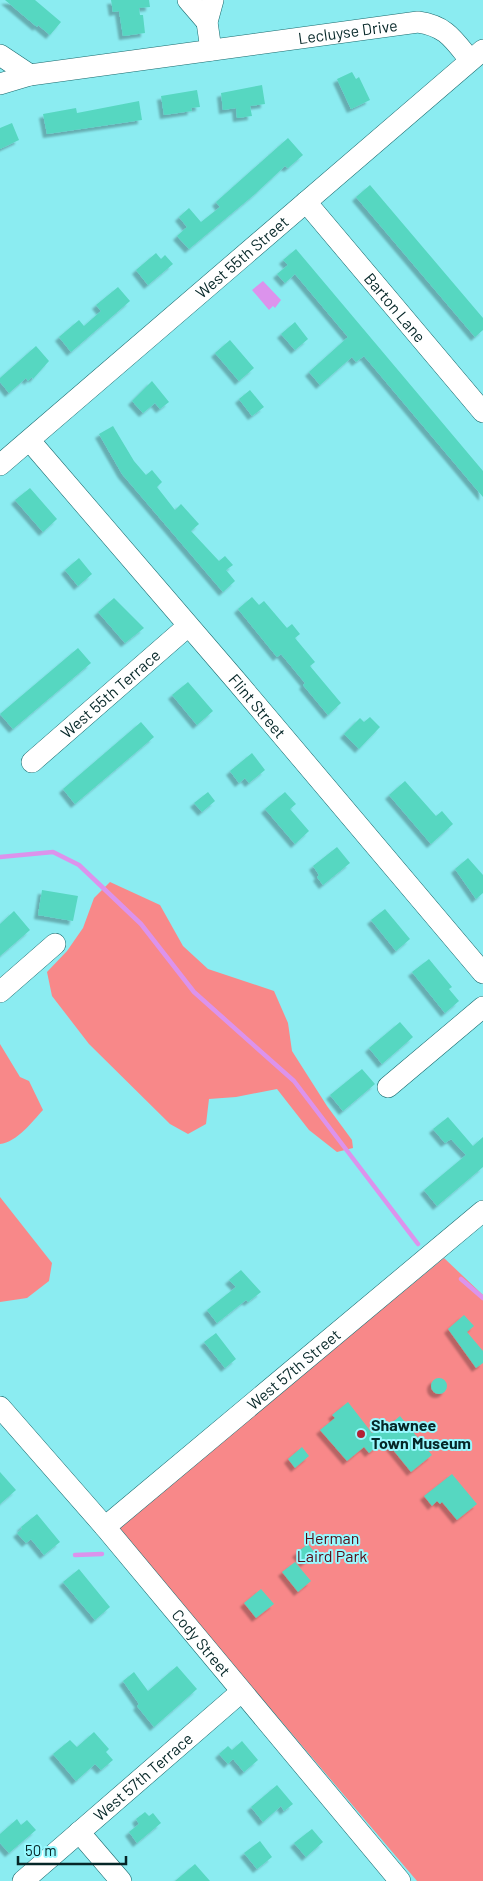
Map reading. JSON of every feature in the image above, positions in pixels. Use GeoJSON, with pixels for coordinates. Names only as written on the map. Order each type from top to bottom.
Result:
{"type":"FeatureCollection","features":[{"type":"Feature","properties":{"kind":"street"},"geometry":{"type":"LineString","coordinates":[[188,0],[207,22]]}},
{"type":"Feature","properties":{"kind":"street"},"geometry":{"type":"LineString","coordinates":[[211,50],[207,22],[213,0]]}},
{"type":"Feature","properties":{"kind":"street","name":"Lecluyse Drive"},"geometry":{"type":"LineString","coordinates":[[0,84],[30,75],[418,22],[435,24],[476,55]]}},
{"type":"Feature","properties":{"kind":"street"},"geometry":{"type":"LineString","coordinates":[[0,55],[30,75]]}},
{"type":"Feature","properties":{"kind":"street","name":"West 55th Street"},"geometry":{"type":"LineString","coordinates":[[0,465],[476,55]]}},
{"type":"Feature","properties":{"kind":"street","name":"Barton Lane"},"geometry":{"type":"LineString","coordinates":[[306,202],[483,412]]}},
{"type":"Feature","properties":{"kind":"street","name":"Flint Street"},"geometry":{"type":"LineString","coordinates":[[30,440],[483,973]]}},
{"type":"Feature","properties":{"kind":"street","name":"West 55th Terrace"},"geometry":{"type":"LineString","coordinates":[[32,762],[188,626]]}},
{"type":"Feature","properties":{"kind":"street"},"geometry":{"type":"LineString","coordinates":[[0,992],[55,944]]}},
{"type":"Feature","properties":{"kind":"street"},"geometry":{"type":"LineString","coordinates":[[388,1087],[483,1007]]}},
{"type":"Feature","properties":{"kind":"street","name":"West 57th Street"},"geometry":{"type":"LineString","coordinates":[[105,1527],[483,1211]]}},
{"type":"Feature","properties":{"kind":"street","name":"Cody Street"},"geometry":{"type":"LineString","coordinates":[[0,1407],[105,1527],[240,1692],[400,1881]]}},
{"type":"Feature","properties":{"kind":"street","name":"West 57th Terrace"},"geometry":{"type":"LineString","coordinates":[[23,1881],[240,1692]]}},
{"type":"Feature","properties":{"kind":"street"},"geometry":{"type":"LineString","coordinates":[[79,1832],[120,1881]]}},
{"type":"Feature","properties":{"kind":"green space"},"geometry":{"type":"Polygon","coordinates":[[[110,882],[160,905],[183,946],[208,969],[274,991],[288,1023],[292,1051],[327,1106],[352,1140],[353,1148],[337,1152],[309,1130],[277,1089],[236,1097],[209,1099],[206,1124],[188,1134],[170,1124],[89,1044],[52,996],[47,972],[67,951],[83,928],[94,898],[110,882]]]}},
{"type":"Feature","properties":{"kind":"green space"},"geometry":{"type":"Polygon","coordinates":[[[0,1044],[20,1077],[29,1081],[43,1110],[18,1136],[0,1144],[0,1044]]]}},
{"type":"Feature","properties":{"kind":"green space"},"geometry":{"type":"Polygon","coordinates":[[[0,1197],[52,1263],[49,1281],[27,1298],[0,1302],[0,1197]]]}},
{"type":"Feature","properties":{"kind":"green space","name":"Herman Laird Park"},"geometry":{"type":"Polygon","coordinates":[[[444,1258],[483,1295],[483,1881],[417,1881],[117,1528],[444,1258]]]}},
{"type":"Feature","properties":{"kind":"shaded area"},"geometry":{"type":"Polygon","coordinates":[[[263,281],[281,300],[275,308],[273,306],[269,310],[252,290],[263,281]]]}},
{"type":"Feature","properties":{"kind":"building"},"geometry":{"type":"Polygon","coordinates":[[[5,0],[35,0],[61,22],[50,35],[38,25],[37,27],[5,0]]]}},
{"type":"Feature","properties":{"kind":"building"},"geometry":{"type":"Polygon","coordinates":[[[111,0],[149,0],[150,7],[139,8],[140,15],[143,15],[145,33],[123,36],[119,11],[113,12],[111,0]]]}},
{"type":"Feature","properties":{"kind":"building"},"geometry":{"type":"Polygon","coordinates":[[[352,72],[356,79],[359,77],[370,100],[351,109],[337,79],[352,72]]]}},
{"type":"Feature","properties":{"kind":"building"},"geometry":{"type":"Polygon","coordinates":[[[262,85],[265,104],[250,106],[252,116],[237,118],[236,108],[223,110],[221,93],[262,85]]]}},
{"type":"Feature","properties":{"kind":"building"},"geometry":{"type":"Polygon","coordinates":[[[197,90],[200,107],[191,108],[192,111],[164,115],[161,96],[197,90]]]}},
{"type":"Feature","properties":{"kind":"building"},"geometry":{"type":"Polygon","coordinates":[[[139,101],[142,120],[47,134],[43,114],[76,108],[77,113],[139,101]]]}},
{"type":"Feature","properties":{"kind":"building"},"geometry":{"type":"Polygon","coordinates":[[[12,123],[19,140],[0,149],[0,128],[12,123]]]}},
{"type":"Feature","properties":{"kind":"building"},"geometry":{"type":"Polygon","coordinates":[[[288,138],[303,155],[288,168],[285,166],[255,194],[189,249],[177,236],[187,227],[179,217],[189,208],[201,222],[220,207],[216,202],[288,138]]]}},
{"type":"Feature","properties":{"kind":"building"},"geometry":{"type":"Polygon","coordinates":[[[370,185],[483,318],[483,330],[475,337],[356,197],[370,185]]]}},
{"type":"Feature","properties":{"kind":"building"},"geometry":{"type":"Polygon","coordinates":[[[296,249],[483,471],[483,497],[364,356],[356,362],[352,357],[320,385],[309,372],[348,337],[295,274],[285,283],[277,274],[288,265],[283,260],[296,249]]]}},
{"type":"Feature","properties":{"kind":"building"},"geometry":{"type":"Polygon","coordinates":[[[156,253],[161,259],[165,255],[173,264],[148,285],[136,270],[156,253]]]}},
{"type":"Feature","properties":{"kind":"building"},"geometry":{"type":"Polygon","coordinates":[[[118,287],[130,301],[71,352],[59,337],[79,320],[84,326],[101,311],[96,305],[118,287]]]}},
{"type":"Feature","properties":{"kind":"building"},"geometry":{"type":"Polygon","coordinates":[[[295,322],[308,339],[295,350],[281,334],[295,322]]]}},
{"type":"Feature","properties":{"kind":"building"},"geometry":{"type":"Polygon","coordinates":[[[230,340],[254,368],[239,381],[215,353],[230,340]]]}},
{"type":"Feature","properties":{"kind":"building"},"geometry":{"type":"Polygon","coordinates":[[[36,346],[49,361],[33,379],[32,377],[28,381],[26,378],[9,393],[0,382],[0,378],[36,346]]]}},
{"type":"Feature","properties":{"kind":"building"},"geometry":{"type":"Polygon","coordinates":[[[152,381],[169,402],[160,409],[155,403],[143,413],[132,401],[152,381]]]}},
{"type":"Feature","properties":{"kind":"building"},"geometry":{"type":"Polygon","coordinates":[[[250,390],[264,407],[252,416],[239,399],[250,390]]]}},
{"type":"Feature","properties":{"kind":"building"},"geometry":{"type":"Polygon","coordinates":[[[113,426],[134,461],[146,475],[152,470],[162,482],[157,487],[175,510],[181,504],[199,524],[191,531],[219,561],[225,556],[233,565],[226,570],[235,581],[223,592],[122,474],[99,434],[113,426]]]}},
{"type":"Feature","properties":{"kind":"building"},"geometry":{"type":"Polygon","coordinates":[[[30,488],[57,519],[43,532],[15,500],[30,488]]]}},
{"type":"Feature","properties":{"kind":"building"},"geometry":{"type":"Polygon","coordinates":[[[79,558],[92,574],[78,586],[65,570],[79,558]]]}},
{"type":"Feature","properties":{"kind":"building"},"geometry":{"type":"Polygon","coordinates":[[[252,597],[259,605],[264,601],[287,628],[292,624],[300,634],[295,638],[315,662],[310,666],[341,703],[328,715],[281,654],[277,657],[238,609],[252,597]]]}},
{"type":"Feature","properties":{"kind":"building"},"geometry":{"type":"Polygon","coordinates":[[[114,598],[144,628],[125,643],[98,612],[114,598]]]}},
{"type":"Feature","properties":{"kind":"building"},"geometry":{"type":"Polygon","coordinates":[[[78,648],[91,663],[13,729],[0,714],[78,648]]]}},
{"type":"Feature","properties":{"kind":"building"},"geometry":{"type":"Polygon","coordinates":[[[188,682],[213,711],[197,725],[172,695],[188,682]]]}},
{"type":"Feature","properties":{"kind":"building"},"geometry":{"type":"Polygon","coordinates":[[[370,717],[380,727],[359,749],[344,734],[360,718],[364,722],[370,717]]]}},
{"type":"Feature","properties":{"kind":"building"},"geometry":{"type":"Polygon","coordinates":[[[141,722],[154,737],[75,804],[63,789],[141,722]]]}},
{"type":"Feature","properties":{"kind":"building"},"geometry":{"type":"Polygon","coordinates":[[[252,753],[265,770],[249,783],[245,778],[239,783],[230,771],[252,753]]]}},
{"type":"Feature","properties":{"kind":"building"},"geometry":{"type":"Polygon","coordinates":[[[405,781],[436,816],[442,811],[453,824],[431,844],[389,795],[405,781]]]}},
{"type":"Feature","properties":{"kind":"building"},"geometry":{"type":"Polygon","coordinates":[[[208,792],[215,801],[202,812],[194,803],[208,792]]]}},
{"type":"Feature","properties":{"kind":"building"},"geometry":{"type":"Polygon","coordinates":[[[285,792],[296,804],[290,809],[309,831],[295,844],[265,809],[285,792]]]}},
{"type":"Feature","properties":{"kind":"building"},"geometry":{"type":"Polygon","coordinates":[[[337,847],[350,863],[323,885],[317,877],[319,875],[313,866],[337,847]]]}},
{"type":"Feature","properties":{"kind":"building"},"geometry":{"type":"Polygon","coordinates":[[[468,858],[483,875],[483,893],[476,899],[455,869],[468,858]]]}},
{"type":"Feature","properties":{"kind":"building"},"geometry":{"type":"Polygon","coordinates":[[[42,890],[78,896],[73,921],[38,915],[42,890]]]}},
{"type":"Feature","properties":{"kind":"building"},"geometry":{"type":"Polygon","coordinates":[[[385,909],[410,939],[396,951],[371,920],[385,909]]]}},
{"type":"Feature","properties":{"kind":"building"},"geometry":{"type":"Polygon","coordinates":[[[14,911],[30,930],[0,956],[0,924],[14,911]]]}},
{"type":"Feature","properties":{"kind":"building"},"geometry":{"type":"Polygon","coordinates":[[[429,959],[452,987],[449,989],[459,1001],[445,1013],[412,972],[429,959]]]}},
{"type":"Feature","properties":{"kind":"building"},"geometry":{"type":"Polygon","coordinates":[[[400,1022],[413,1037],[382,1064],[369,1048],[400,1022]]]}},
{"type":"Feature","properties":{"kind":"building"},"geometry":{"type":"Polygon","coordinates":[[[362,1069],[375,1084],[343,1111],[330,1095],[362,1069]]]}},
{"type":"Feature","properties":{"kind":"building"},"geometry":{"type":"Polygon","coordinates":[[[448,1117],[473,1146],[483,1137],[483,1167],[437,1206],[424,1190],[466,1155],[451,1139],[445,1143],[433,1129],[448,1117]]]}},
{"type":"Feature","properties":{"kind":"building"},"geometry":{"type":"Polygon","coordinates":[[[241,1270],[261,1292],[248,1302],[246,1300],[217,1323],[207,1310],[236,1287],[229,1280],[241,1270]]]}},
{"type":"Feature","properties":{"kind":"building"},"geometry":{"type":"Polygon","coordinates":[[[464,1315],[474,1326],[467,1332],[483,1351],[483,1363],[476,1368],[448,1329],[464,1315]]]}},
{"type":"Feature","properties":{"kind":"building"},"geometry":{"type":"Polygon","coordinates":[[[216,1333],[236,1359],[225,1368],[204,1342],[216,1333]]]}},
{"type":"Feature","properties":{"kind":"building"},"geometry":{"type":"Polygon","coordinates":[[[439,1378],[447,1386],[439,1394],[431,1386],[439,1378]]]}},
{"type":"Feature","properties":{"kind":"building"},"geometry":{"type":"Polygon","coordinates":[[[348,1402],[372,1433],[384,1424],[387,1427],[400,1416],[432,1455],[411,1472],[385,1440],[369,1453],[364,1447],[347,1461],[320,1430],[335,1418],[332,1415],[348,1402]]]}},
{"type":"Feature","properties":{"kind":"building"},"geometry":{"type":"Polygon","coordinates":[[[302,1447],[309,1456],[295,1468],[288,1459],[302,1447]]]}},
{"type":"Feature","properties":{"kind":"building"},"geometry":{"type":"Polygon","coordinates":[[[0,1472],[16,1490],[0,1504],[0,1472]]]}},
{"type":"Feature","properties":{"kind":"building"},"geometry":{"type":"Polygon","coordinates":[[[452,1474],[477,1504],[457,1520],[442,1502],[440,1504],[437,1501],[432,1506],[424,1496],[452,1474]]]}},
{"type":"Feature","properties":{"kind":"building"},"geometry":{"type":"Polygon","coordinates":[[[37,1514],[60,1542],[44,1555],[31,1539],[26,1543],[17,1533],[22,1529],[21,1527],[37,1514]]]}},
{"type":"Feature","properties":{"kind":"building"},"geometry":{"type":"Polygon","coordinates":[[[308,1544],[316,1554],[304,1563],[296,1553],[308,1544]]]}},
{"type":"Feature","properties":{"kind":"building"},"geometry":{"type":"Polygon","coordinates":[[[295,1562],[311,1581],[298,1592],[282,1572],[295,1562]]]}},
{"type":"Feature","properties":{"kind":"building"},"geometry":{"type":"Polygon","coordinates":[[[79,1569],[110,1607],[95,1620],[63,1582],[79,1569]]]}},
{"type":"Feature","properties":{"kind":"building"},"geometry":{"type":"Polygon","coordinates":[[[261,1589],[274,1604],[256,1618],[244,1603],[261,1589]]]}},
{"type":"Feature","properties":{"kind":"building"},"geometry":{"type":"Polygon","coordinates":[[[177,1666],[197,1689],[154,1727],[137,1706],[139,1704],[123,1681],[134,1672],[148,1691],[177,1666]]]}},
{"type":"Feature","properties":{"kind":"building"},"geometry":{"type":"Polygon","coordinates":[[[94,1732],[109,1749],[106,1752],[113,1760],[101,1770],[95,1764],[76,1781],[53,1754],[70,1740],[77,1747],[94,1732]]]}},
{"type":"Feature","properties":{"kind":"building"},"geometry":{"type":"Polygon","coordinates":[[[242,1741],[258,1760],[244,1772],[233,1759],[228,1764],[219,1754],[228,1746],[232,1750],[242,1741]]]}},
{"type":"Feature","properties":{"kind":"building"},"geometry":{"type":"Polygon","coordinates":[[[277,1785],[293,1804],[284,1811],[281,1806],[263,1822],[251,1807],[277,1785]]]}},
{"type":"Feature","properties":{"kind":"building"},"geometry":{"type":"Polygon","coordinates":[[[145,1812],[149,1816],[153,1813],[161,1823],[137,1843],[129,1832],[139,1824],[136,1819],[145,1812]]]}},
{"type":"Feature","properties":{"kind":"building"},"geometry":{"type":"Polygon","coordinates":[[[17,1819],[21,1825],[27,1820],[36,1830],[9,1853],[0,1843],[0,1834],[17,1819]]]}},
{"type":"Feature","properties":{"kind":"building"},"geometry":{"type":"Polygon","coordinates":[[[312,1829],[323,1842],[306,1857],[294,1843],[312,1829]]]}},
{"type":"Feature","properties":{"kind":"building"},"geometry":{"type":"Polygon","coordinates":[[[260,1841],[272,1857],[257,1869],[244,1853],[260,1841]]]}},
{"type":"Feature","properties":{"kind":"building"},"geometry":{"type":"Polygon","coordinates":[[[195,1864],[210,1881],[175,1881],[195,1864]]]}},
{"type":"Feature","properties":{"kind":"waterway"},"geometry":{"type":"LineString","coordinates":[[0,857],[53,852],[79,865],[141,924],[194,992],[294,1081],[418,1244]]}},
{"type":"Feature","properties":{"kind":"waterway"},"geometry":{"type":"LineString","coordinates":[[461,1279],[483,1298]]}},
{"type":"Feature","properties":{"kind":"waterway"},"geometry":{"type":"LineString","coordinates":[[75,1555],[102,1554]]}},
{"type":"Feature","properties":{"kind":"place","name":"Shawnee Town Museum"},"geometry":{"type":"Point","coordinates":[361,1434]}}]}
